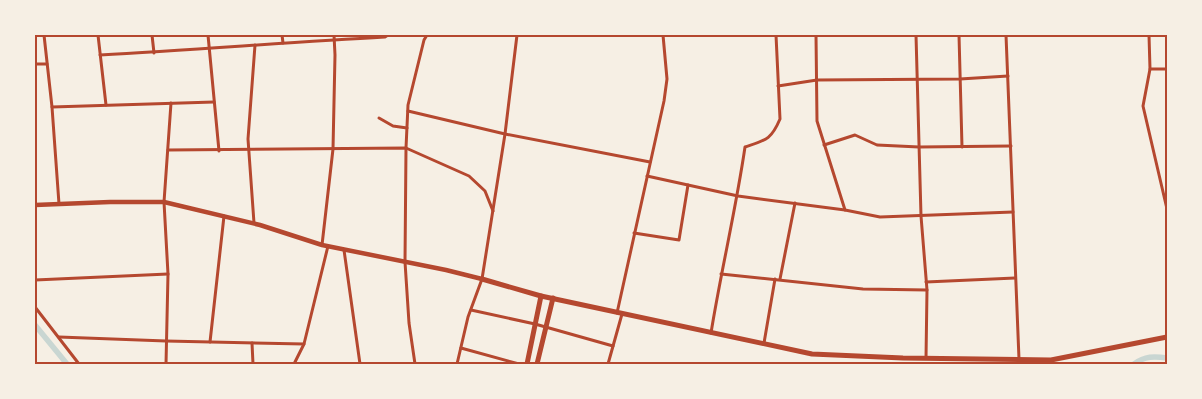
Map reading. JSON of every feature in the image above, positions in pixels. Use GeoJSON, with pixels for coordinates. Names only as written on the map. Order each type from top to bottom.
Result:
{"type":"FeatureCollection","features":[{"type":"Feature","properties":{"kind":"main road"},"geometry":{"type":"LineString","coordinates":[[35,205],[164,202],[254,223],[322,245],[446,270],[541,296],[812,354],[926,359],[1051,360],[1167,338]]}},
{"type":"Feature","properties":{"kind":"main road"},"geometry":{"type":"LineString","coordinates":[[527,364],[541,296]]}},
{"type":"Feature","properties":{"kind":"main road"},"geometry":{"type":"LineString","coordinates":[[537,364],[553,298]]}},
{"type":"Feature","properties":{"kind":"street"},"geometry":{"type":"LineString","coordinates":[[44,35],[52,107],[59,204]]}},
{"type":"Feature","properties":{"kind":"street"},"geometry":{"type":"LineString","coordinates":[[98,35],[106,105]]}},
{"type":"Feature","properties":{"kind":"street"},"geometry":{"type":"LineString","coordinates":[[152,35],[154,53]]}},
{"type":"Feature","properties":{"kind":"street"},"geometry":{"type":"LineString","coordinates":[[208,35],[219,150]]}},
{"type":"Feature","properties":{"kind":"street"},"geometry":{"type":"LineString","coordinates":[[282,35],[283,43]]}},
{"type":"Feature","properties":{"kind":"street"},"geometry":{"type":"LineString","coordinates":[[100,55],[209,50],[334,37],[387,35]]}},
{"type":"Feature","properties":{"kind":"street"},"geometry":{"type":"LineString","coordinates":[[416,364],[409,323],[404,262],[406,148],[408,111],[419,58],[427,35]]}},
{"type":"Feature","properties":{"kind":"street"},"geometry":{"type":"LineString","coordinates":[[457,364],[471,310],[482,279],[505,134],[517,35]]}},
{"type":"Feature","properties":{"kind":"street"},"geometry":{"type":"LineString","coordinates":[[608,364],[634,233],[664,101],[666,79],[663,35]]}},
{"type":"Feature","properties":{"kind":"street"},"geometry":{"type":"LineString","coordinates":[[711,333],[721,274],[738,196],[745,147],[769,138],[775,131],[780,118],[776,35]]}},
{"type":"Feature","properties":{"kind":"street"},"geometry":{"type":"LineString","coordinates":[[816,35],[817,121],[845,210]]}},
{"type":"Feature","properties":{"kind":"street"},"geometry":{"type":"LineString","coordinates":[[916,35],[921,216],[927,290],[926,359]]}},
{"type":"Feature","properties":{"kind":"street"},"geometry":{"type":"LineString","coordinates":[[959,35],[962,147]]}},
{"type":"Feature","properties":{"kind":"street"},"geometry":{"type":"LineString","coordinates":[[1006,35],[1019,360]]}},
{"type":"Feature","properties":{"kind":"street"},"geometry":{"type":"LineString","coordinates":[[1149,35],[1150,69],[1143,106],[1167,209]]}},
{"type":"Feature","properties":{"kind":"street"},"geometry":{"type":"LineString","coordinates":[[322,245],[333,150],[334,37]]}},
{"type":"Feature","properties":{"kind":"street"},"geometry":{"type":"LineString","coordinates":[[254,45],[248,139],[254,223]]}},
{"type":"Feature","properties":{"kind":"street"},"geometry":{"type":"LineString","coordinates":[[35,64],[47,64]]}},
{"type":"Feature","properties":{"kind":"street"},"geometry":{"type":"LineString","coordinates":[[1150,69],[1167,69]]}},
{"type":"Feature","properties":{"kind":"street"},"geometry":{"type":"LineString","coordinates":[[778,86],[817,80],[960,79],[1008,76]]}},
{"type":"Feature","properties":{"kind":"street"},"geometry":{"type":"LineString","coordinates":[[52,107],[214,102]]}},
{"type":"Feature","properties":{"kind":"street"},"geometry":{"type":"LineString","coordinates":[[166,364],[168,274],[164,202],[171,103]]}},
{"type":"Feature","properties":{"kind":"street"},"geometry":{"type":"LineString","coordinates":[[408,111],[505,134],[650,162]]}},
{"type":"Feature","properties":{"kind":"street"},"geometry":{"type":"LineString","coordinates":[[379,118],[393,126],[407,128]]}},
{"type":"Feature","properties":{"kind":"street"},"geometry":{"type":"LineString","coordinates":[[824,145],[855,135],[877,145],[1010,146]]}},
{"type":"Feature","properties":{"kind":"street"},"geometry":{"type":"LineString","coordinates":[[168,150],[248,151],[406,148],[470,176],[484,190],[493,211]]}},
{"type":"Feature","properties":{"kind":"street"},"geometry":{"type":"LineString","coordinates":[[647,176],[738,196],[845,210],[880,217],[1013,212]]}},
{"type":"Feature","properties":{"kind":"street"},"geometry":{"type":"LineString","coordinates":[[634,233],[680,240],[688,185]]}},
{"type":"Feature","properties":{"kind":"street"},"geometry":{"type":"LineString","coordinates":[[780,280],[795,203]]}},
{"type":"Feature","properties":{"kind":"street"},"geometry":{"type":"LineString","coordinates":[[210,342],[224,216]]}},
{"type":"Feature","properties":{"kind":"street"},"geometry":{"type":"LineString","coordinates":[[294,364],[304,344],[328,246]]}},
{"type":"Feature","properties":{"kind":"street"},"geometry":{"type":"LineString","coordinates":[[344,250],[360,364]]}},
{"type":"Feature","properties":{"kind":"street"},"geometry":{"type":"LineString","coordinates":[[35,280],[168,274]]}},
{"type":"Feature","properties":{"kind":"street"},"geometry":{"type":"LineString","coordinates":[[721,274],[863,289],[927,290]]}},
{"type":"Feature","properties":{"kind":"street"},"geometry":{"type":"LineString","coordinates":[[926,282],[1016,278]]}},
{"type":"Feature","properties":{"kind":"street"},"geometry":{"type":"LineString","coordinates":[[764,344],[775,279]]}},
{"type":"Feature","properties":{"kind":"street"},"geometry":{"type":"LineString","coordinates":[[35,307],[79,364]]}},
{"type":"Feature","properties":{"kind":"street"},"geometry":{"type":"LineString","coordinates":[[471,310],[545,326],[612,346]]}},
{"type":"Feature","properties":{"kind":"street"},"geometry":{"type":"LineString","coordinates":[[59,337],[304,344]]}},
{"type":"Feature","properties":{"kind":"street"},"geometry":{"type":"LineString","coordinates":[[252,343],[253,364]]}},
{"type":"Feature","properties":{"kind":"street"},"geometry":{"type":"LineString","coordinates":[[461,348],[519,364]]}},
{"type":"Feature","properties":{"kind":"waterway"},"geometry":{"type":"LineString","coordinates":[[35,325],[67,364]]}},
{"type":"Feature","properties":{"kind":"waterway"},"geometry":{"type":"LineString","coordinates":[[1134,364],[1150,357],[1167,358]]}}]}
